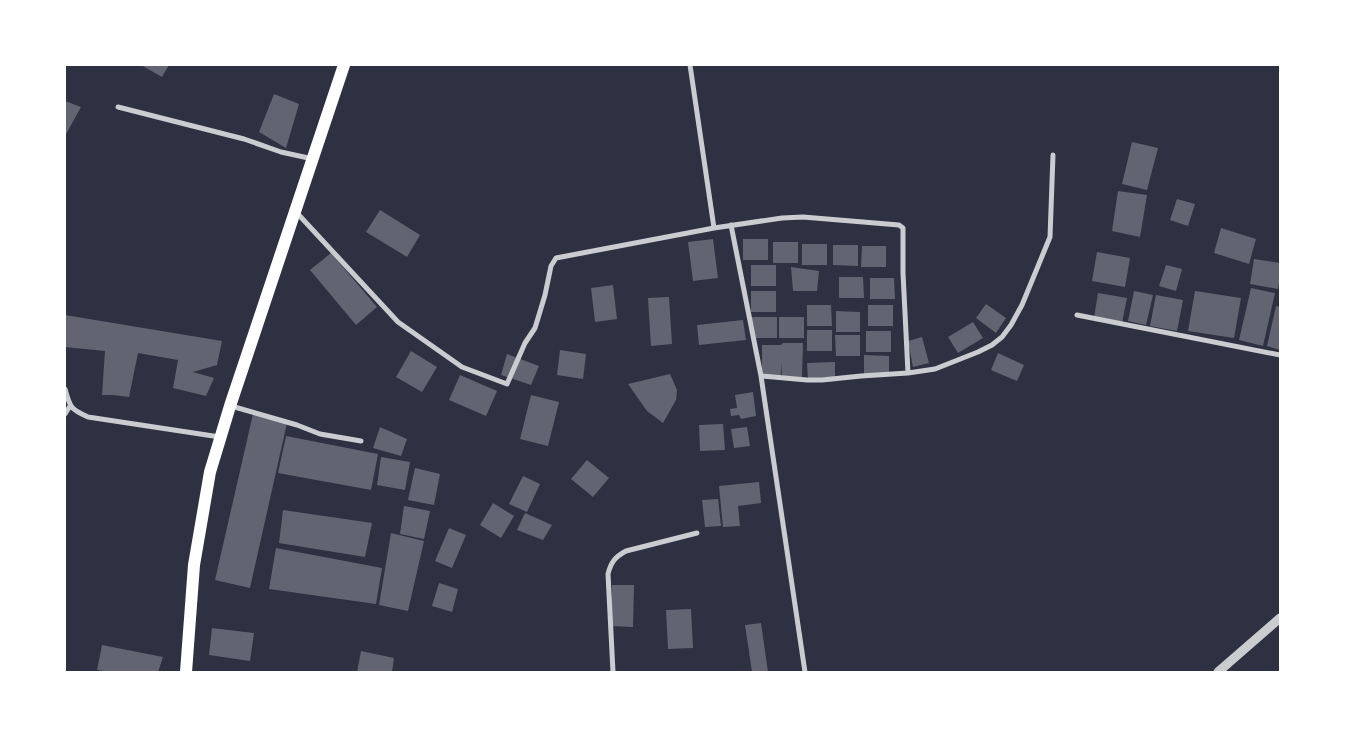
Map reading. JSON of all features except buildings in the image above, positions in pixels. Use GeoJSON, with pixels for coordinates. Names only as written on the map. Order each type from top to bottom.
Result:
{"type":"FeatureCollection","features":[{"type":"Feature","properties":{"kind":"main road"},"geometry":{"type":"LineString","coordinates":[[186,672],[194,565],[210,472],[230,406],[344,65]]}},
{"type":"Feature","properties":{"kind":"street"},"geometry":{"type":"LineString","coordinates":[[690,65],[714,228]]}},
{"type":"Feature","properties":{"kind":"street"},"geometry":{"type":"LineString","coordinates":[[118,107],[244,139],[281,152],[313,159]]}},
{"type":"Feature","properties":{"kind":"street"},"geometry":{"type":"LineString","coordinates":[[760,376],[822,380],[908,373],[935,369],[992,345],[1002,337],[1011,325],[1022,305],[1050,238],[1053,155]]}},
{"type":"Feature","properties":{"kind":"street"},"geometry":{"type":"LineString","coordinates":[[296,212],[398,322],[462,367],[507,384],[524,343],[535,328],[551,266],[556,258],[714,228],[782,218],[803,217],[901,226],[903,228],[903,273],[908,373]]}},
{"type":"Feature","properties":{"kind":"street"},"geometry":{"type":"LineString","coordinates":[[731,225],[760,376],[805,672]]}},
{"type":"Feature","properties":{"kind":"street"},"geometry":{"type":"LineString","coordinates":[[1077,315],[1280,355]]}},
{"type":"Feature","properties":{"kind":"street"},"geometry":{"type":"LineString","coordinates":[[65,389],[70,406],[78,413],[88,417],[220,437]]}},
{"type":"Feature","properties":{"kind":"street"},"geometry":{"type":"LineString","coordinates":[[65,414],[70,406]]}},
{"type":"Feature","properties":{"kind":"street"},"geometry":{"type":"LineString","coordinates":[[230,406],[297,425],[320,434],[361,441]]}},
{"type":"Feature","properties":{"kind":"street"},"geometry":{"type":"LineString","coordinates":[[613,672],[608,574],[610,564],[617,556],[626,551],[697,533]]}},
{"type":"Feature","properties":{"kind":"street"},"geometry":{"type":"LineString","coordinates":[[1218,672],[1280,618]]}}]}
